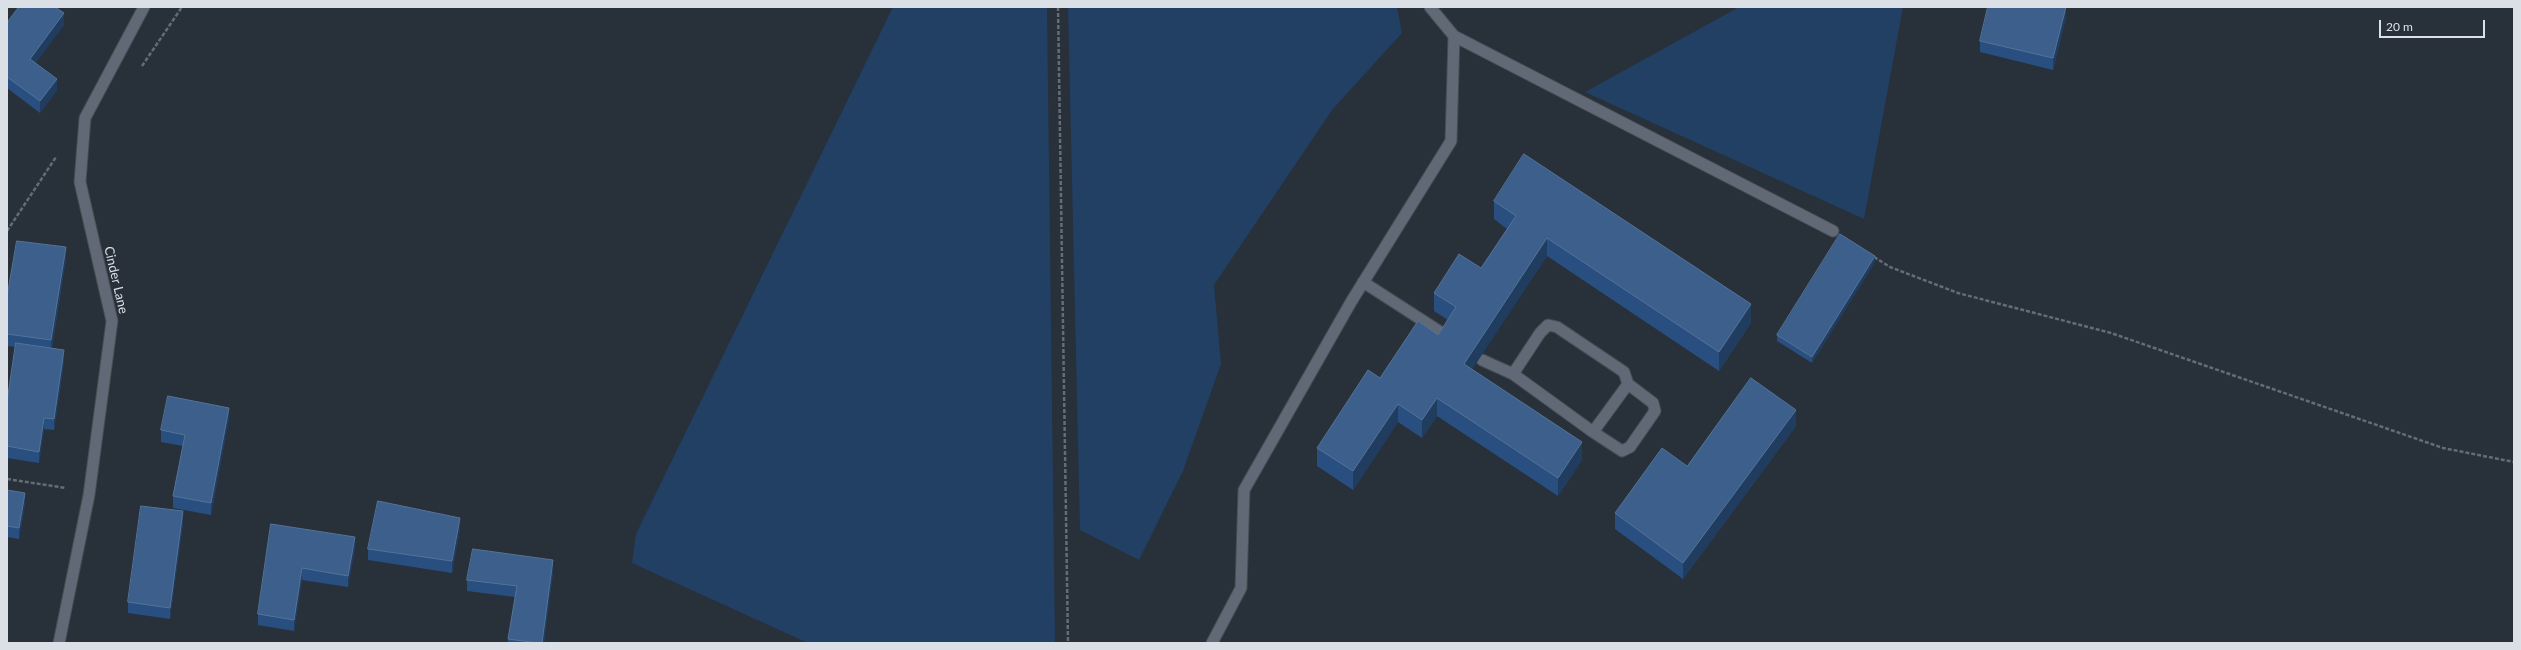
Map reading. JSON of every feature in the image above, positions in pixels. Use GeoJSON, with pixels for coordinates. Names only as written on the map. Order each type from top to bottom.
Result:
{"type":"FeatureCollection","features":[{"type":"Feature","properties":{"kind":"street","name":"Cinder Lane"},"geometry":{"type":"LineString","coordinates":[[59,643],[89,495],[112,321],[80,182],[85,118],[144,7]]}},
{"type":"Feature","properties":{"kind":"street"},"geometry":{"type":"LineString","coordinates":[[1430,7],[1454,36],[1833,231]]}},
{"type":"Feature","properties":{"kind":"street"},"geometry":{"type":"LineString","coordinates":[[1212,643],[1241,588],[1244,490],[1363,282],[1451,141],[1454,36]]}},
{"type":"Feature","properties":{"kind":"street"},"geometry":{"type":"LineString","coordinates":[[1363,282],[1442,333]]}},
{"type":"Feature","properties":{"kind":"street"},"geometry":{"type":"LineString","coordinates":[[1482,360],[1513,374],[1593,432],[1622,451],[1630,447],[1655,411],[1653,403],[1628,384],[1624,372],[1557,327],[1548,325],[1540,333],[1513,374]]}},
{"type":"Feature","properties":{"kind":"street"},"geometry":{"type":"LineString","coordinates":[[1593,432],[1628,384]]}},
{"type":"Feature","properties":{"kind":"path"},"geometry":{"type":"LineString","coordinates":[[1058,7],[1068,643]]}},
{"type":"Feature","properties":{"kind":"path"},"geometry":{"type":"LineString","coordinates":[[7,231],[60,151]]}},
{"type":"Feature","properties":{"kind":"path"},"geometry":{"type":"LineString","coordinates":[[1871,255],[1890,267],[1958,293],[2111,333],[2443,448],[2514,462]]}},
{"type":"Feature","properties":{"kind":"path"},"geometry":{"type":"LineString","coordinates":[[7,479],[58,486],[89,495]]}},
{"type":"Feature","properties":{"kind":"shaded area"},"geometry":{"type":"Polygon","coordinates":[[[893,7],[1047,7],[1055,643],[808,643],[632,563],[636,534],[893,7]]]}},
{"type":"Feature","properties":{"kind":"shaded area"},"geometry":{"type":"Polygon","coordinates":[[[1068,7],[1397,7],[1402,33],[1332,110],[1214,285],[1221,364],[1183,471],[1139,560],[1080,530],[1068,7]]]}},
{"type":"Feature","properties":{"kind":"shaded area"},"geometry":{"type":"Polygon","coordinates":[[[1739,7],[1903,7],[1864,219],[1585,92],[1739,7]]]}},
{"type":"Feature","properties":{"kind":"building"},"geometry":{"type":"Polygon","coordinates":[[[19,7],[55,7],[64,13],[30,59],[57,79],[40,101],[7,77],[7,23],[19,7]]]}},
{"type":"Feature","properties":{"kind":"building"},"geometry":{"type":"Polygon","coordinates":[[[1988,7],[2066,7],[2053,58],[1980,41],[1988,7]]]}},
{"type":"Feature","properties":{"kind":"building"},"geometry":{"type":"Polygon","coordinates":[[[1524,154],[1751,304],[1719,352],[1547,238],[1464,364],[1582,442],[1558,478],[1437,398],[1422,420],[1398,404],[1353,471],[1317,448],[1368,370],[1380,378],[1418,321],[1438,335],[1456,307],[1434,293],[1459,254],[1481,268],[1516,216],[1494,201],[1524,154]]]}},
{"type":"Feature","properties":{"kind":"building"},"geometry":{"type":"Polygon","coordinates":[[[1840,234],[1875,256],[1812,357],[1777,335],[1840,234]]]}},
{"type":"Feature","properties":{"kind":"building"},"geometry":{"type":"Polygon","coordinates":[[[17,241],[66,247],[51,340],[7,334],[7,297],[17,241]]]}},
{"type":"Feature","properties":{"kind":"building"},"geometry":{"type":"Polygon","coordinates":[[[16,343],[64,350],[54,419],[44,418],[39,452],[7,446],[7,402],[16,343]]]}},
{"type":"Feature","properties":{"kind":"building"},"geometry":{"type":"Polygon","coordinates":[[[1751,378],[1796,410],[1683,563],[1615,513],[1662,448],[1687,466],[1751,378]]]}},
{"type":"Feature","properties":{"kind":"building"},"geometry":{"type":"Polygon","coordinates":[[[168,396],[229,408],[211,503],[173,496],[185,435],[161,430],[168,396]]]}},
{"type":"Feature","properties":{"kind":"building"},"geometry":{"type":"Polygon","coordinates":[[[7,490],[25,493],[19,528],[7,526],[7,490]]]}},
{"type":"Feature","properties":{"kind":"building"},"geometry":{"type":"Polygon","coordinates":[[[378,501],[460,518],[452,561],[368,549],[378,501]]]}},
{"type":"Feature","properties":{"kind":"building"},"geometry":{"type":"Polygon","coordinates":[[[141,506],[183,511],[170,608],[128,602],[141,506]]]}},
{"type":"Feature","properties":{"kind":"building"},"geometry":{"type":"Polygon","coordinates":[[[271,524],[355,537],[348,576],[302,568],[294,620],[258,614],[271,524]]]}},
{"type":"Feature","properties":{"kind":"building"},"geometry":{"type":"Polygon","coordinates":[[[473,549],[553,560],[542,643],[508,639],[517,586],[467,580],[473,549]]]}}]}
